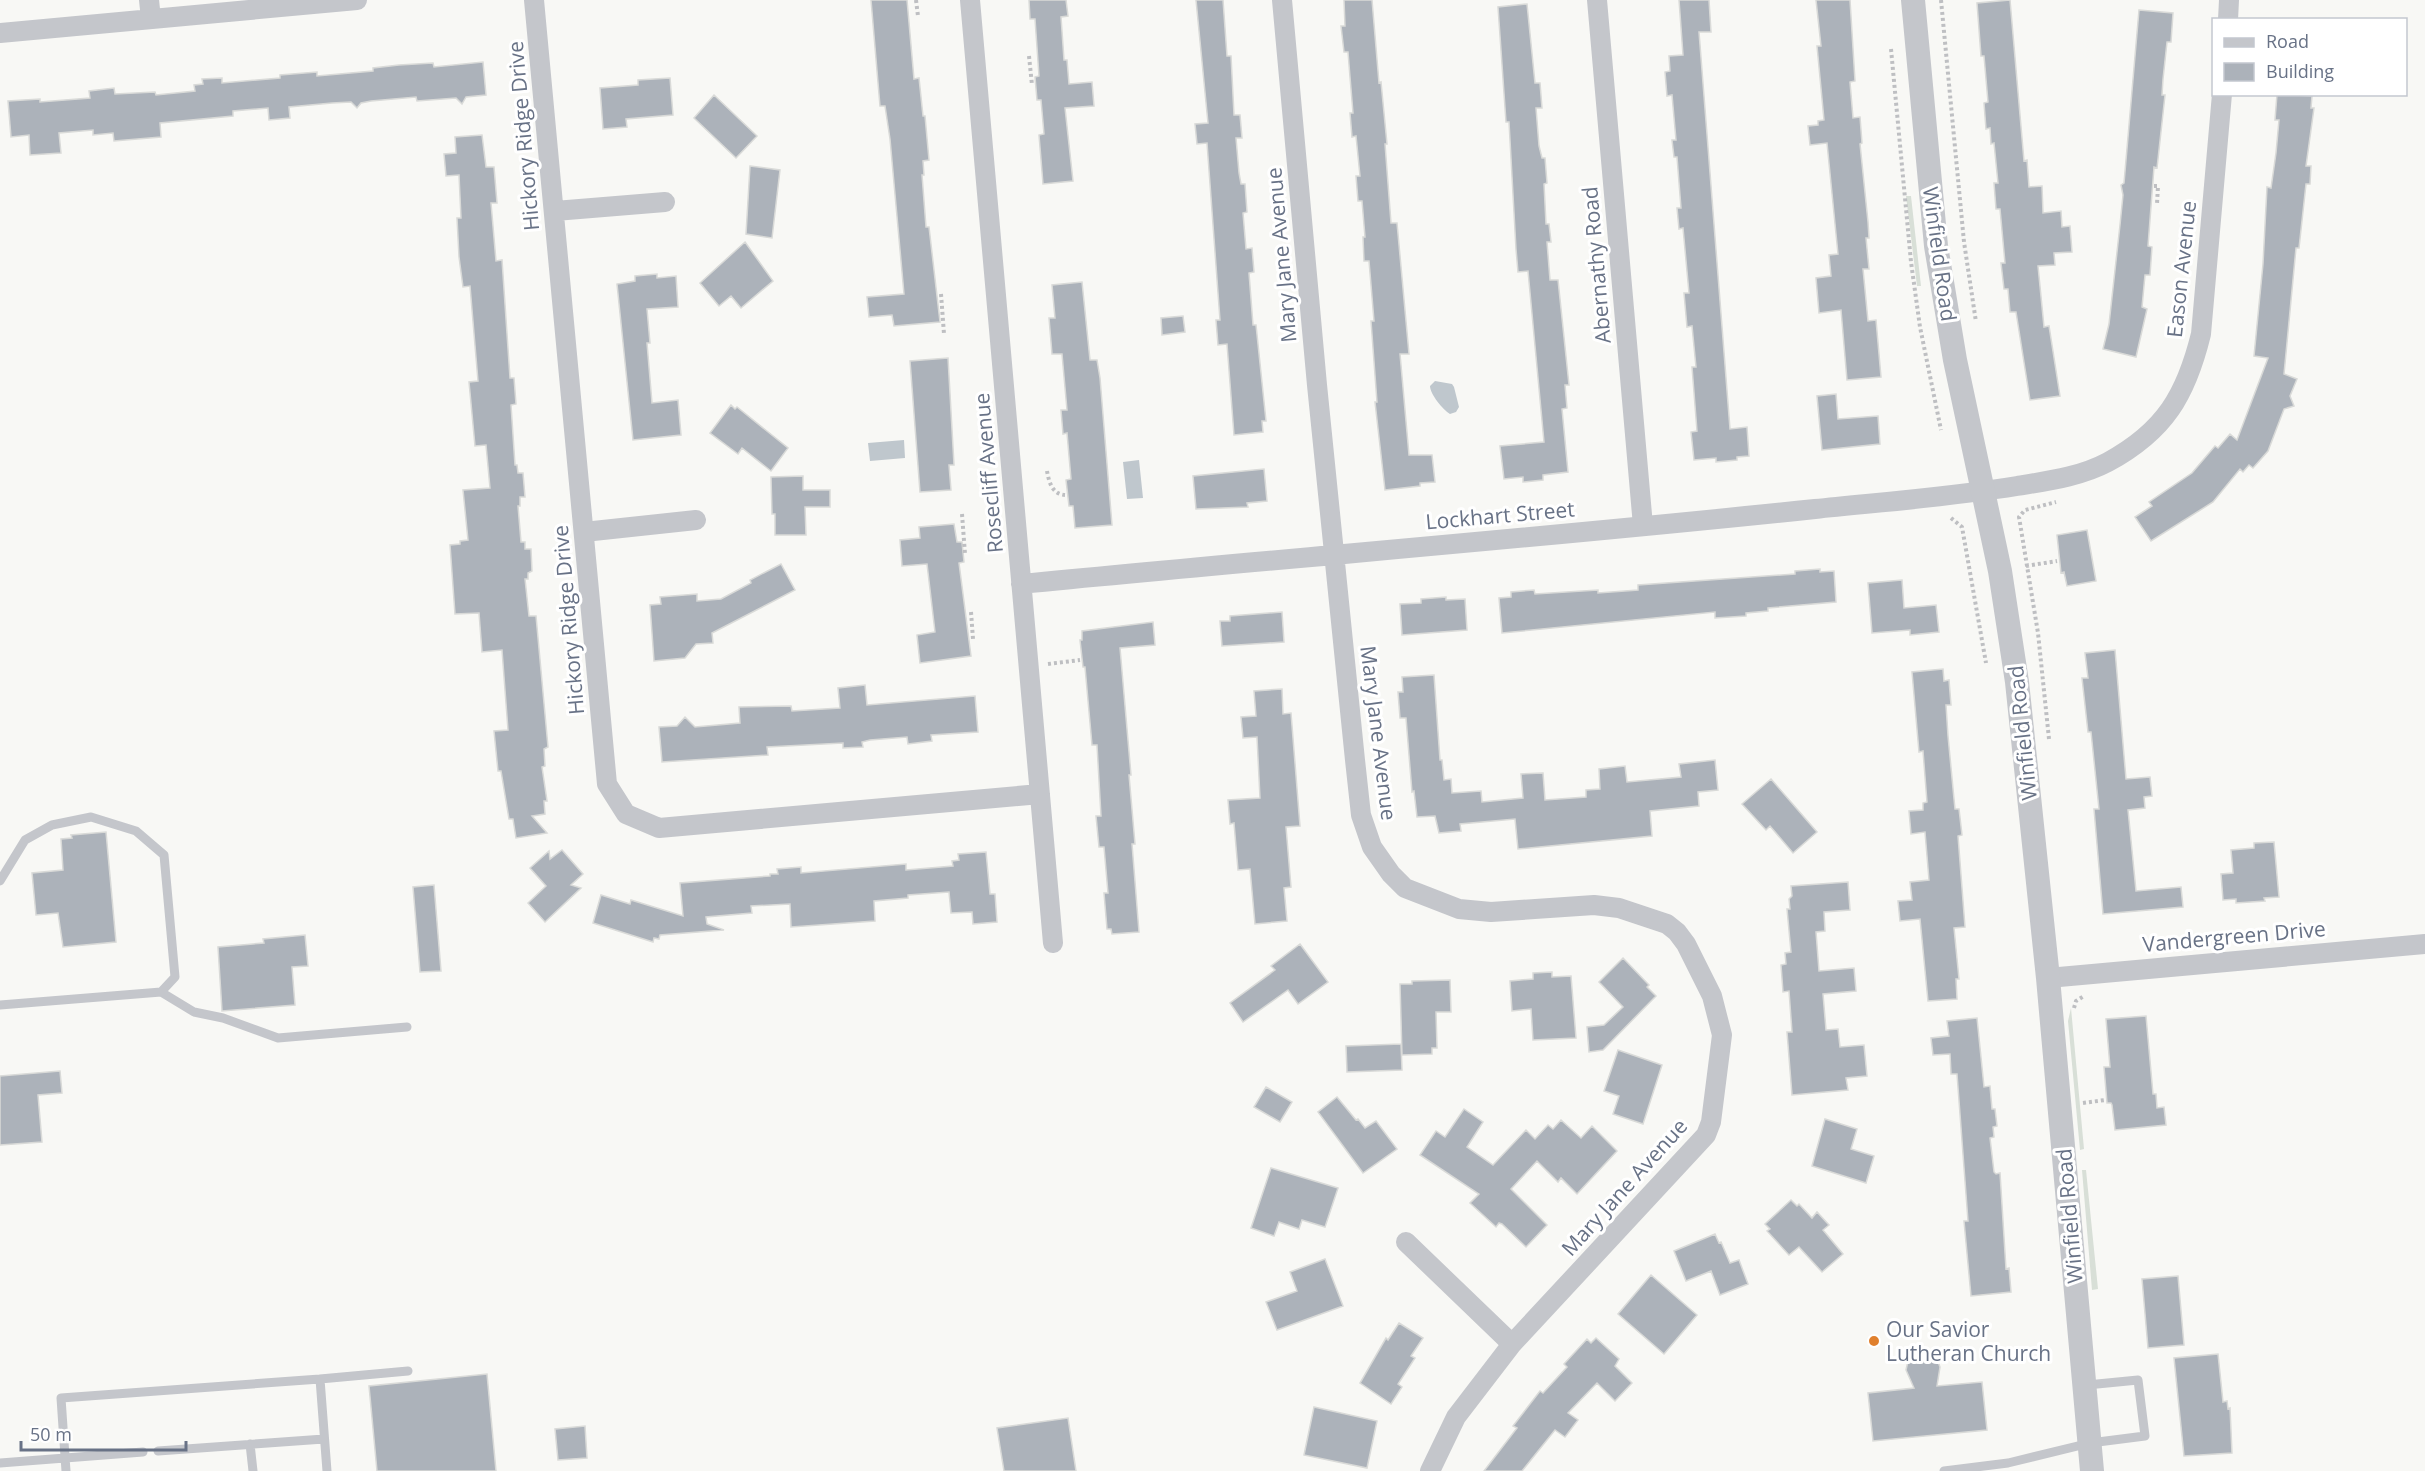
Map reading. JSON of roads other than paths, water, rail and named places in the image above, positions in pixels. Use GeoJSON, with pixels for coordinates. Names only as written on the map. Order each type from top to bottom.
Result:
{"type":"FeatureCollection","features":[{"type":"Feature","properties":{"kind":"street"},"geometry":{"type":"LineString","coordinates":[[0,33],[150,9],[357,0]]}},
{"type":"Feature","properties":{"kind":"street","name":"Hickory Ridge Drive"},"geometry":{"type":"LineString","coordinates":[[534,0],[606,784],[626,814],[659,828],[1040,794]]}},
{"type":"Feature","properties":{"kind":"street","name":"Rosecliff Avenue"},"geometry":{"type":"LineString","coordinates":[[970,0],[1053,943]]}},
{"type":"Feature","properties":{"kind":"street","name":"Mary Jane Avenue"},"geometry":{"type":"LineString","coordinates":[[1282,0],[1361,815],[1372,847],[1391,874],[1405,888],[1458,909],[1491,912],[1594,905],[1619,908],[1667,924],[1686,944],[1712,996],[1722,1035],[1711,1122],[1700,1144],[1512,1344],[1456,1417],[1430,1471]]}},
{"type":"Feature","properties":{"kind":"street","name":"Abernathy Road"},"geometry":{"type":"LineString","coordinates":[[1597,0],[1642,526]]}},
{"type":"Feature","properties":{"kind":"street","name":"Winfield Road"},"geometry":{"type":"LineString","coordinates":[[1913,0],[1936,246],[1955,360],[2000,571],[2017,682],[2048,978],[2092,1471]]}},
{"type":"Feature","properties":{"kind":"street"},"geometry":{"type":"LineString","coordinates":[[2228,18],[2229,0]]}},
{"type":"Feature","properties":{"kind":"street","name":"Eason Avenue"},"geometry":{"type":"LineString","coordinates":[[1982,492],[2057,480],[2107,463],[2150,432],[2164,418],[2183,390],[2201,334],[2222,96]]}},
{"type":"Feature","properties":{"kind":"street"},"geometry":{"type":"LineString","coordinates":[[555,211],[664,202]]}},
{"type":"Feature","properties":{"kind":"street","name":"Lockhart Street"},"geometry":{"type":"LineString","coordinates":[[1022,584],[1982,492]]}},
{"type":"Feature","properties":{"kind":"street"},"geometry":{"type":"LineString","coordinates":[[584,532],[696,520]]}},
{"type":"Feature","properties":{"kind":"street","name":"Vandergreen Drive"},"geometry":{"type":"LineString","coordinates":[[2048,978],[2425,944]]}},
{"type":"Feature","properties":{"kind":"street"},"geometry":{"type":"LineString","coordinates":[[1406,1242],[1512,1344]]}},
{"type":"Feature","properties":{"kind":"lane"},"geometry":{"type":"LineString","coordinates":[[0,881],[25,840],[52,825],[91,817],[136,831],[164,855],[175,977],[161,992]]}},
{"type":"Feature","properties":{"kind":"lane"},"geometry":{"type":"LineString","coordinates":[[0,1005],[161,992],[194,1012],[223,1018],[278,1038],[407,1027]]}},
{"type":"Feature","properties":{"kind":"lane"},"geometry":{"type":"LineString","coordinates":[[66,1471],[61,1398],[408,1371]]}},
{"type":"Feature","properties":{"kind":"lane"},"geometry":{"type":"LineString","coordinates":[[320,1379],[327,1471]]}},
{"type":"Feature","properties":{"kind":"lane"},"geometry":{"type":"LineString","coordinates":[[1944,1471],[2009,1467],[2090,1443],[2145,1436],[2138,1380],[2084,1385]]}},
{"type":"Feature","properties":{"kind":"lane"},"geometry":{"type":"LineString","coordinates":[[158,1451],[324,1439]]}},
{"type":"Feature","properties":{"kind":"lane"},"geometry":{"type":"LineString","coordinates":[[250,1444],[253,1471]]}},
{"type":"Feature","properties":{"kind":"lane"},"geometry":{"type":"LineString","coordinates":[[0,1463],[143,1452]]}},
{"type":"Feature","properties":{"kind":"place","name":"Our Savior Lutheran Church"},"geometry":{"type":"Point","coordinates":[1874,1341]}}]}
